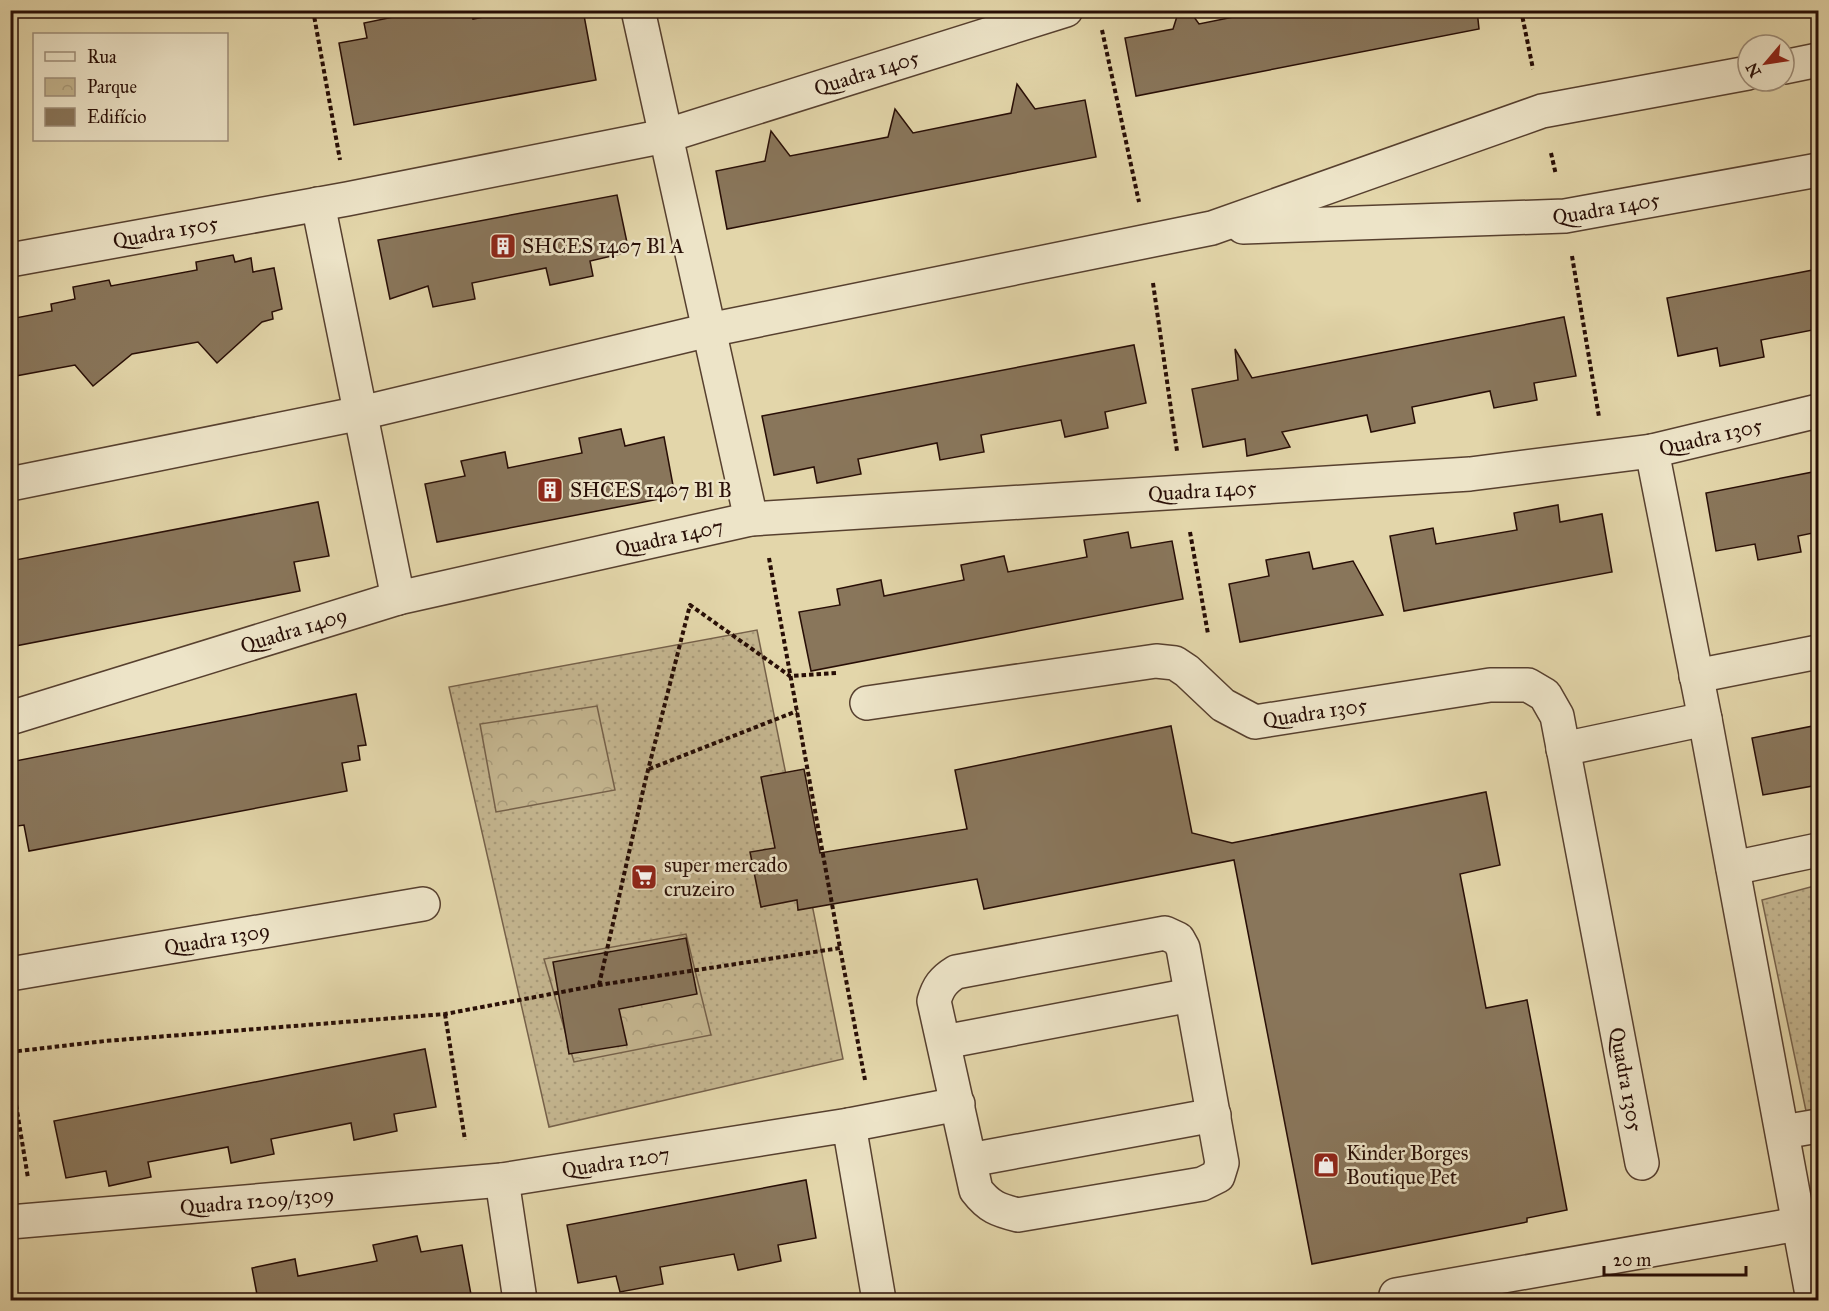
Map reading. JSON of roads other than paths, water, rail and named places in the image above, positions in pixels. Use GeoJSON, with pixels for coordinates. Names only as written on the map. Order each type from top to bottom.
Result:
{"type":"FeatureCollection","features":[{"type":"Feature","properties":{"kind":"street"},"geometry":{"type":"LineString","coordinates":[[398,598],[361,413],[333,201],[665,136],[639,10]]}},
{"type":"Feature","properties":{"kind":"street","name":"Quadra 1405"},"geometry":{"type":"LineString","coordinates":[[665,136],[1066,10]]}},
{"type":"Feature","properties":{"kind":"street"},"geometry":{"type":"LineString","coordinates":[[1796,64],[1818,60]]}},
{"type":"Feature","properties":{"kind":"street","name":"Quadra 1405"},"geometry":{"type":"LineString","coordinates":[[709,330],[1212,228],[1542,111],[1736,75]]}},
{"type":"Feature","properties":{"kind":"street","name":"Quadra 1407"},"geometry":{"type":"LineString","coordinates":[[398,598],[757,519],[709,330],[665,136]]}},
{"type":"Feature","properties":{"kind":"street","name":"Quadra 1405"},"geometry":{"type":"LineString","coordinates":[[1212,228],[1565,216],[1818,170]]}},
{"type":"Feature","properties":{"kind":"street","name":"Quadra 1505"},"geometry":{"type":"LineString","coordinates":[[10,260],[333,201]]}},
{"type":"Feature","properties":{"kind":"street"},"geometry":{"type":"LineString","coordinates":[[10,484],[361,413],[709,330]]}},
{"type":"Feature","properties":{"kind":"street","name":"Quadra 1305"},"geometry":{"type":"LineString","coordinates":[[1814,1300],[1705,719],[1652,451],[1818,411]]}},
{"type":"Feature","properties":{"kind":"street","name":"Quadra 1405"},"geometry":{"type":"LineString","coordinates":[[757,519],[1470,474],[1652,451]]}},
{"type":"Feature","properties":{"kind":"street","name":"Quadra 1409"},"geometry":{"type":"LineString","coordinates":[[10,718],[398,598]]}},
{"type":"Feature","properties":{"kind":"street"},"geometry":{"type":"LineString","coordinates":[[1696,676],[1818,652]]}},
{"type":"Feature","properties":{"kind":"street","name":"Quadra 1305"},"geometry":{"type":"LineString","coordinates":[[867,703],[1156,661],[1175,663],[1187,671],[1223,705],[1255,722],[1490,685],[1528,685],[1545,695],[1557,716],[1642,1163]]}},
{"type":"Feature","properties":{"kind":"street"},"geometry":{"type":"LineString","coordinates":[[1563,749],[1705,719]]}},
{"type":"Feature","properties":{"kind":"street"},"geometry":{"type":"LineString","coordinates":[[1733,868],[1818,850]]}},
{"type":"Feature","properties":{"kind":"street","name":"Quadra 1309"},"geometry":{"type":"LineString","coordinates":[[10,974],[423,904]]}},
{"type":"Feature","properties":{"kind":"street"},"geometry":{"type":"LineString","coordinates":[[1165,933],[1178,939],[1183,948],[1214,1115],[1222,1163],[1218,1176],[1202,1184],[1178,1189],[1018,1215],[1002,1211],[985,1202],[976,1190],[944,1042],[934,1001],[937,990],[944,979],[956,972],[1165,933]]}},
{"type":"Feature","properties":{"kind":"street"},"geometry":{"type":"LineString","coordinates":[[944,1042],[1191,995]]}},
{"type":"Feature","properties":{"kind":"street","name":"Quadra 1207"},"geometry":{"type":"LineString","coordinates":[[486,1182],[861,1122],[958,1104]]}},
{"type":"Feature","properties":{"kind":"street"},"geometry":{"type":"LineString","coordinates":[[970,1160],[1214,1115]]}},
{"type":"Feature","properties":{"kind":"street"},"geometry":{"type":"LineString","coordinates":[[861,1122],[879,1300]]}},
{"type":"Feature","properties":{"kind":"street"},"geometry":{"type":"LineString","coordinates":[[1783,1132],[1818,1126]]}},
{"type":"Feature","properties":{"kind":"street"},"geometry":{"type":"LineString","coordinates":[[486,1182],[520,1300]]}},
{"type":"Feature","properties":{"kind":"street","name":"Quadra 1209/1309"},"geometry":{"type":"LineString","coordinates":[[22,1221],[486,1182]]}},
{"type":"Feature","properties":{"kind":"street"},"geometry":{"type":"LineString","coordinates":[[1396,1294],[1798,1224]]}},
{"type":"Feature","properties":{"kind":"place","name":"SHCES 1407 Bl A"},"geometry":{"type":"Point","coordinates":[503,246]}},
{"type":"Feature","properties":{"kind":"place","name":"SHCES 1407 Bl B"},"geometry":{"type":"Point","coordinates":[550,490]}},
{"type":"Feature","properties":{"kind":"place","name":"super mercado cruzeiro"},"geometry":{"type":"Point","coordinates":[644,877]}},
{"type":"Feature","properties":{"kind":"place","name":"Kinder Borges Boutique Pet"},"geometry":{"type":"Point","coordinates":[1326,1165]}}]}
